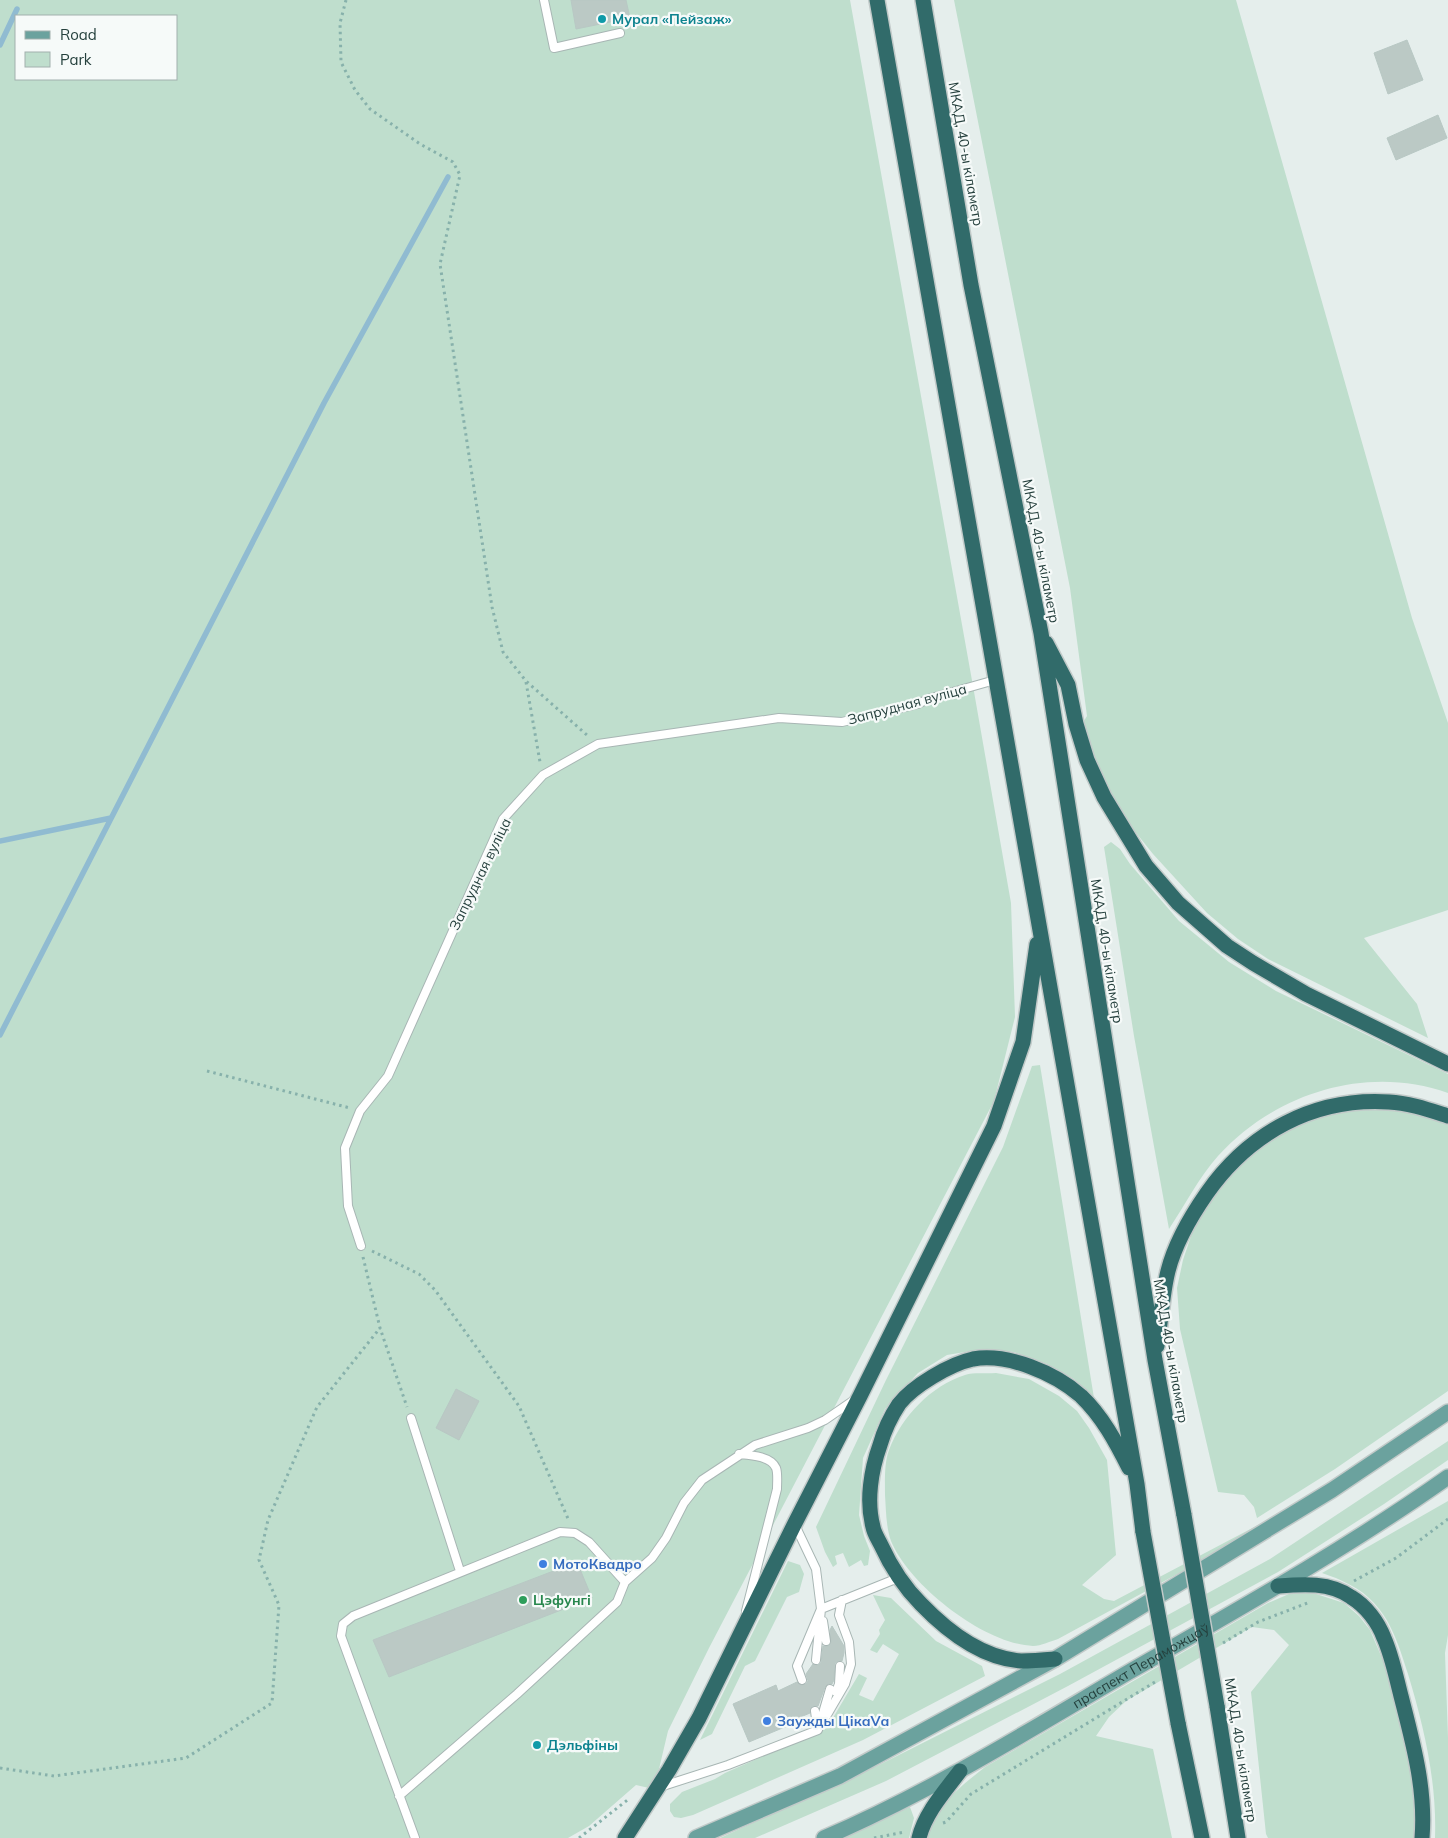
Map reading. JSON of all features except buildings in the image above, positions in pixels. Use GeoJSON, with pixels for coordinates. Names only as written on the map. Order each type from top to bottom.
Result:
{"type":"FeatureCollection","features":[{"type":"Feature","properties":{"kind":"highway"},"geometry":{"type":"LineString","coordinates":[[876,0],[1137,1484],[1143,1532],[1178,1722],[1202,1838]]}},
{"type":"Feature","properties":{"kind":"highway","name":"МКАД, 40-ы кіламетр"},"geometry":{"type":"LineString","coordinates":[[923,0],[971,284],[1041,633],[1155,1360],[1184,1514],[1239,1835]]}},
{"type":"Feature","properties":{"kind":"highway"},"geometry":{"type":"LineString","coordinates":[[1041,633],[1068,685],[1086,760],[1104,797],[1146,866],[1178,904],[1227,946],[1252,963],[1306,994],[1448,1064]]}},
{"type":"Feature","properties":{"kind":"highway"},"geometry":{"type":"LineString","coordinates":[[625,1838],[659,1787],[699,1718],[994,1126],[1023,1042],[1039,930]]}},
{"type":"Feature","properties":{"kind":"highway"},"geometry":{"type":"LineString","coordinates":[[1155,1360],[1168,1270],[1181,1236],[1197,1206],[1220,1174],[1246,1148],[1274,1129],[1306,1113],[1364,1101],[1390,1102],[1413,1106],[1448,1116]]}},
{"type":"Feature","properties":{"kind":"highway"},"geometry":{"type":"LineString","coordinates":[[1055,1660],[1020,1661],[975,1647],[953,1633],[927,1611],[898,1578],[873,1528],[870,1500],[874,1463],[884,1431],[900,1404],[925,1382],[946,1368],[973,1359],[1002,1360],[1031,1366],[1057,1379],[1080,1396],[1099,1416],[1115,1441],[1137,1484]]}},
{"type":"Feature","properties":{"kind":"highway"},"geometry":{"type":"LineString","coordinates":[[1278,1586],[1312,1583],[1338,1590],[1351,1596],[1365,1609],[1381,1631],[1394,1670],[1421,1780],[1422,1838]]}},
{"type":"Feature","properties":{"kind":"highway"},"geometry":{"type":"LineString","coordinates":[[919,1838],[921,1829],[936,1804],[960,1771]]}},
{"type":"Feature","properties":{"kind":"main road"},"geometry":{"type":"LineString","coordinates":[[696,1838],[840,1776],[1055,1660],[1332,1490],[1448,1412]]}},
{"type":"Feature","properties":{"kind":"main road","name":"праспект Пераможцаў"},"geometry":{"type":"LineString","coordinates":[[824,1838],[960,1771],[1278,1586],[1414,1501],[1448,1477]]}},
{"type":"Feature","properties":{"kind":"lane"},"geometry":{"type":"LineString","coordinates":[[544,0],[554,48],[620,33]]}},
{"type":"Feature","properties":{"kind":"lane","name":"Запрудная вуліца"},"geometry":{"type":"LineString","coordinates":[[361,1246],[348,1206],[345,1148],[360,1111],[388,1076],[503,819],[543,775],[598,744],[779,718],[842,722],[918,704],[928,699],[995,680]]}},
{"type":"Feature","properties":{"kind":"lane"},"geometry":{"type":"LineString","coordinates":[[399,1796],[517,1694],[617,1602],[625,1582],[652,1558],[666,1538],[684,1503],[702,1480],[755,1445],[808,1428],[825,1420],[860,1396]]}},
{"type":"Feature","properties":{"kind":"lane"},"geometry":{"type":"LineString","coordinates":[[411,1418],[460,1571]]}},
{"type":"Feature","properties":{"kind":"lane"},"geometry":{"type":"LineString","coordinates":[[739,1454],[752,1455],[771,1462],[776,1468],[777,1489],[740,1634]]}},
{"type":"Feature","properties":{"kind":"lane"},"geometry":{"type":"LineString","coordinates":[[795,1523],[816,1569],[826,1641]]}},
{"type":"Feature","properties":{"kind":"lane"},"geometry":{"type":"LineString","coordinates":[[415,1838],[341,1636],[343,1624],[353,1616],[560,1532],[574,1533],[589,1542],[625,1582]]}},
{"type":"Feature","properties":{"kind":"lane"},"geometry":{"type":"LineString","coordinates":[[802,1680],[797,1666],[821,1609],[898,1578]]}},
{"type":"Feature","properties":{"kind":"lane"},"geometry":{"type":"LineString","coordinates":[[659,1787],[728,1765],[818,1730],[845,1684],[851,1664],[849,1642],[839,1615],[842,1600]]}},
{"type":"Feature","properties":{"kind":"lane"},"geometry":{"type":"LineString","coordinates":[[816,1660],[821,1609]]}},
{"type":"Feature","properties":{"kind":"lane"},"geometry":{"type":"LineString","coordinates":[[818,1730],[839,1684],[840,1666]]}},
{"type":"Feature","properties":{"kind":"lane"},"geometry":{"type":"LineString","coordinates":[[818,1730],[830,1689]]}},
{"type":"Feature","properties":{"kind":"lane"},"geometry":{"type":"LineString","coordinates":[[815,1711],[818,1730]]}},
{"type":"Feature","properties":{"kind":"path"},"geometry":{"type":"LineString","coordinates":[[346,0],[340,23],[341,62],[355,90],[370,109],[420,144],[452,162],[460,175],[440,264],[492,607],[503,652],[526,681],[598,744]]}},
{"type":"Feature","properties":{"kind":"path"},"geometry":{"type":"LineString","coordinates":[[526,681],[543,775]]}},
{"type":"Feature","properties":{"kind":"path"},"geometry":{"type":"LineString","coordinates":[[207,1071],[360,1111]]}},
{"type":"Feature","properties":{"kind":"path"},"geometry":{"type":"LineString","coordinates":[[361,1246],[380,1328],[411,1418]]}},
{"type":"Feature","properties":{"kind":"path"},"geometry":{"type":"LineString","coordinates":[[361,1246],[419,1274],[435,1290],[519,1406],[574,1533]]}},
{"type":"Feature","properties":{"kind":"path"},"geometry":{"type":"LineString","coordinates":[[0,1768],[54,1776],[186,1758],[272,1703],[279,1605],[259,1560],[268,1520],[317,1407],[380,1328]]}},
{"type":"Feature","properties":{"kind":"path"},"geometry":{"type":"LineString","coordinates":[[579,1838],[637,1792]]}},
{"type":"Feature","properties":{"kind":"green space"},"geometry":{"type":"Polygon","coordinates":[[[0,0],[850,0],[1011,903],[1015,1017],[994,1101],[709,1648],[668,1731],[659,1769],[649,1788],[636,1785],[589,1826],[568,1838],[0,1838],[0,0]]]}},
{"type":"Feature","properties":{"kind":"green space"},"geometry":{"type":"Polygon","coordinates":[[[954,0],[1236,0],[1412,618],[1448,723],[1448,910],[1364,938],[1417,1004],[1428,1038],[1268,959],[1238,939],[1207,913],[1153,854],[1129,824],[1109,793],[1082,724],[1087,716],[1070,588],[954,0]]]}},
{"type":"Feature","properties":{"kind":"green space"},"geometry":{"type":"Polygon","coordinates":[[[1111,842],[1120,849],[1130,864],[1179,921],[1229,962],[1276,991],[1448,1074],[1448,1093],[1417,1085],[1386,1082],[1355,1084],[1324,1090],[1294,1101],[1267,1116],[1241,1134],[1218,1156],[1198,1182],[1169,1229],[1134,1036],[1104,847],[1111,842]]]}},
{"type":"Feature","properties":{"kind":"green space"},"geometry":{"type":"Polygon","coordinates":[[[1040,1065],[1094,1398],[1074,1379],[1047,1364],[1014,1352],[983,1349],[947,1355],[918,1373],[885,1409],[863,1458],[859,1515],[870,1551],[868,1565],[864,1566],[861,1560],[849,1567],[843,1553],[835,1556],[837,1564],[833,1567],[816,1527],[886,1380],[1003,1147],[1032,1066],[1040,1065]]]}},
{"type":"Feature","properties":{"kind":"green space"},"geometry":{"type":"Polygon","coordinates":[[[1380,1103],[1448,1121],[1448,1391],[1335,1469],[1257,1518],[1254,1507],[1244,1495],[1218,1492],[1180,1329],[1177,1288],[1183,1260],[1193,1230],[1210,1199],[1256,1146],[1318,1112],[1380,1103]]]}},
{"type":"Feature","properties":{"kind":"green space"},"geometry":{"type":"Polygon","coordinates":[[[996,1373],[1029,1379],[1059,1396],[1077,1411],[1107,1460],[1116,1555],[1082,1585],[1104,1599],[1114,1601],[1258,1525],[1260,1529],[1058,1639],[1046,1643],[1033,1646],[1014,1643],[971,1624],[931,1593],[914,1576],[900,1558],[891,1541],[886,1518],[887,1455],[902,1425],[929,1395],[965,1375],[996,1373]]]}},
{"type":"Feature","properties":{"kind":"green space"},"geometry":{"type":"Polygon","coordinates":[[[1448,1441],[1448,1460],[1384,1504],[1278,1572],[1068,1686],[886,1781],[755,1838],[720,1838],[879,1765],[1060,1674],[1270,1559],[1448,1441]]]}},
{"type":"Feature","properties":{"kind":"green space"},"geometry":{"type":"Polygon","coordinates":[[[1448,1501],[1448,1635],[1445,1653],[1448,1738],[1448,1838],[1435,1838],[1432,1775],[1424,1734],[1414,1694],[1395,1636],[1380,1610],[1369,1598],[1350,1585],[1322,1573],[1448,1501]]]}},
{"type":"Feature","properties":{"kind":"green space"},"geometry":{"type":"Polygon","coordinates":[[[788,1561],[800,1565],[804,1574],[799,1592],[787,1597],[755,1661],[745,1666],[712,1734],[700,1740],[788,1561]]]}},
{"type":"Feature","properties":{"kind":"green space"},"geometry":{"type":"Polygon","coordinates":[[[1310,1592],[1344,1603],[1359,1616],[1370,1630],[1385,1665],[1410,1767],[1417,1831],[1415,1838],[1268,1838],[1266,1834],[1251,1692],[1289,1645],[1274,1630],[1252,1627],[1126,1701],[1109,1717],[1096,1736],[1153,1749],[1172,1838],[927,1838],[936,1816],[943,1806],[958,1789],[985,1767],[1268,1603],[1289,1594],[1310,1592]]]}},
{"type":"Feature","properties":{"kind":"green space"},"geometry":{"type":"Polygon","coordinates":[[[873,1595],[891,1598],[936,1641],[982,1666],[985,1676],[863,1740],[693,1815],[681,1818],[674,1817],[670,1811],[670,1804],[682,1792],[827,1728],[859,1674],[867,1678],[859,1695],[873,1701],[899,1654],[883,1644],[877,1653],[870,1650],[880,1634],[879,1630],[885,1620],[873,1595]]]}},
{"type":"Feature","properties":{"kind":"green space"},"geometry":{"type":"Polygon","coordinates":[[[910,1807],[914,1818],[909,1838],[844,1838],[910,1807]]]}},
{"type":"Feature","properties":{"kind":"waterway"},"geometry":{"type":"LineString","coordinates":[[0,45],[17,9]]}},
{"type":"Feature","properties":{"kind":"waterway"},"geometry":{"type":"LineString","coordinates":[[0,1035],[324,403],[448,177]]}},
{"type":"Feature","properties":{"kind":"waterway"},"geometry":{"type":"LineString","coordinates":[[0,841],[111,818]]}},
{"type":"Feature","properties":{"kind":"place","name":"Мурал «Пейзаж»"},"geometry":{"type":"Point","coordinates":[602,19]}},
{"type":"Feature","properties":{"kind":"place","name":"МотоКвадро"},"geometry":{"type":"Point","coordinates":[543,1564]}},
{"type":"Feature","properties":{"kind":"place","name":"Цэфунгі"},"geometry":{"type":"Point","coordinates":[523,1600]}},
{"type":"Feature","properties":{"kind":"place","name":"Заужды ЦікаVа"},"geometry":{"type":"Point","coordinates":[767,1721]}},
{"type":"Feature","properties":{"kind":"place","name":"Дэльфіны"},"geometry":{"type":"Point","coordinates":[537,1745]}}]}
